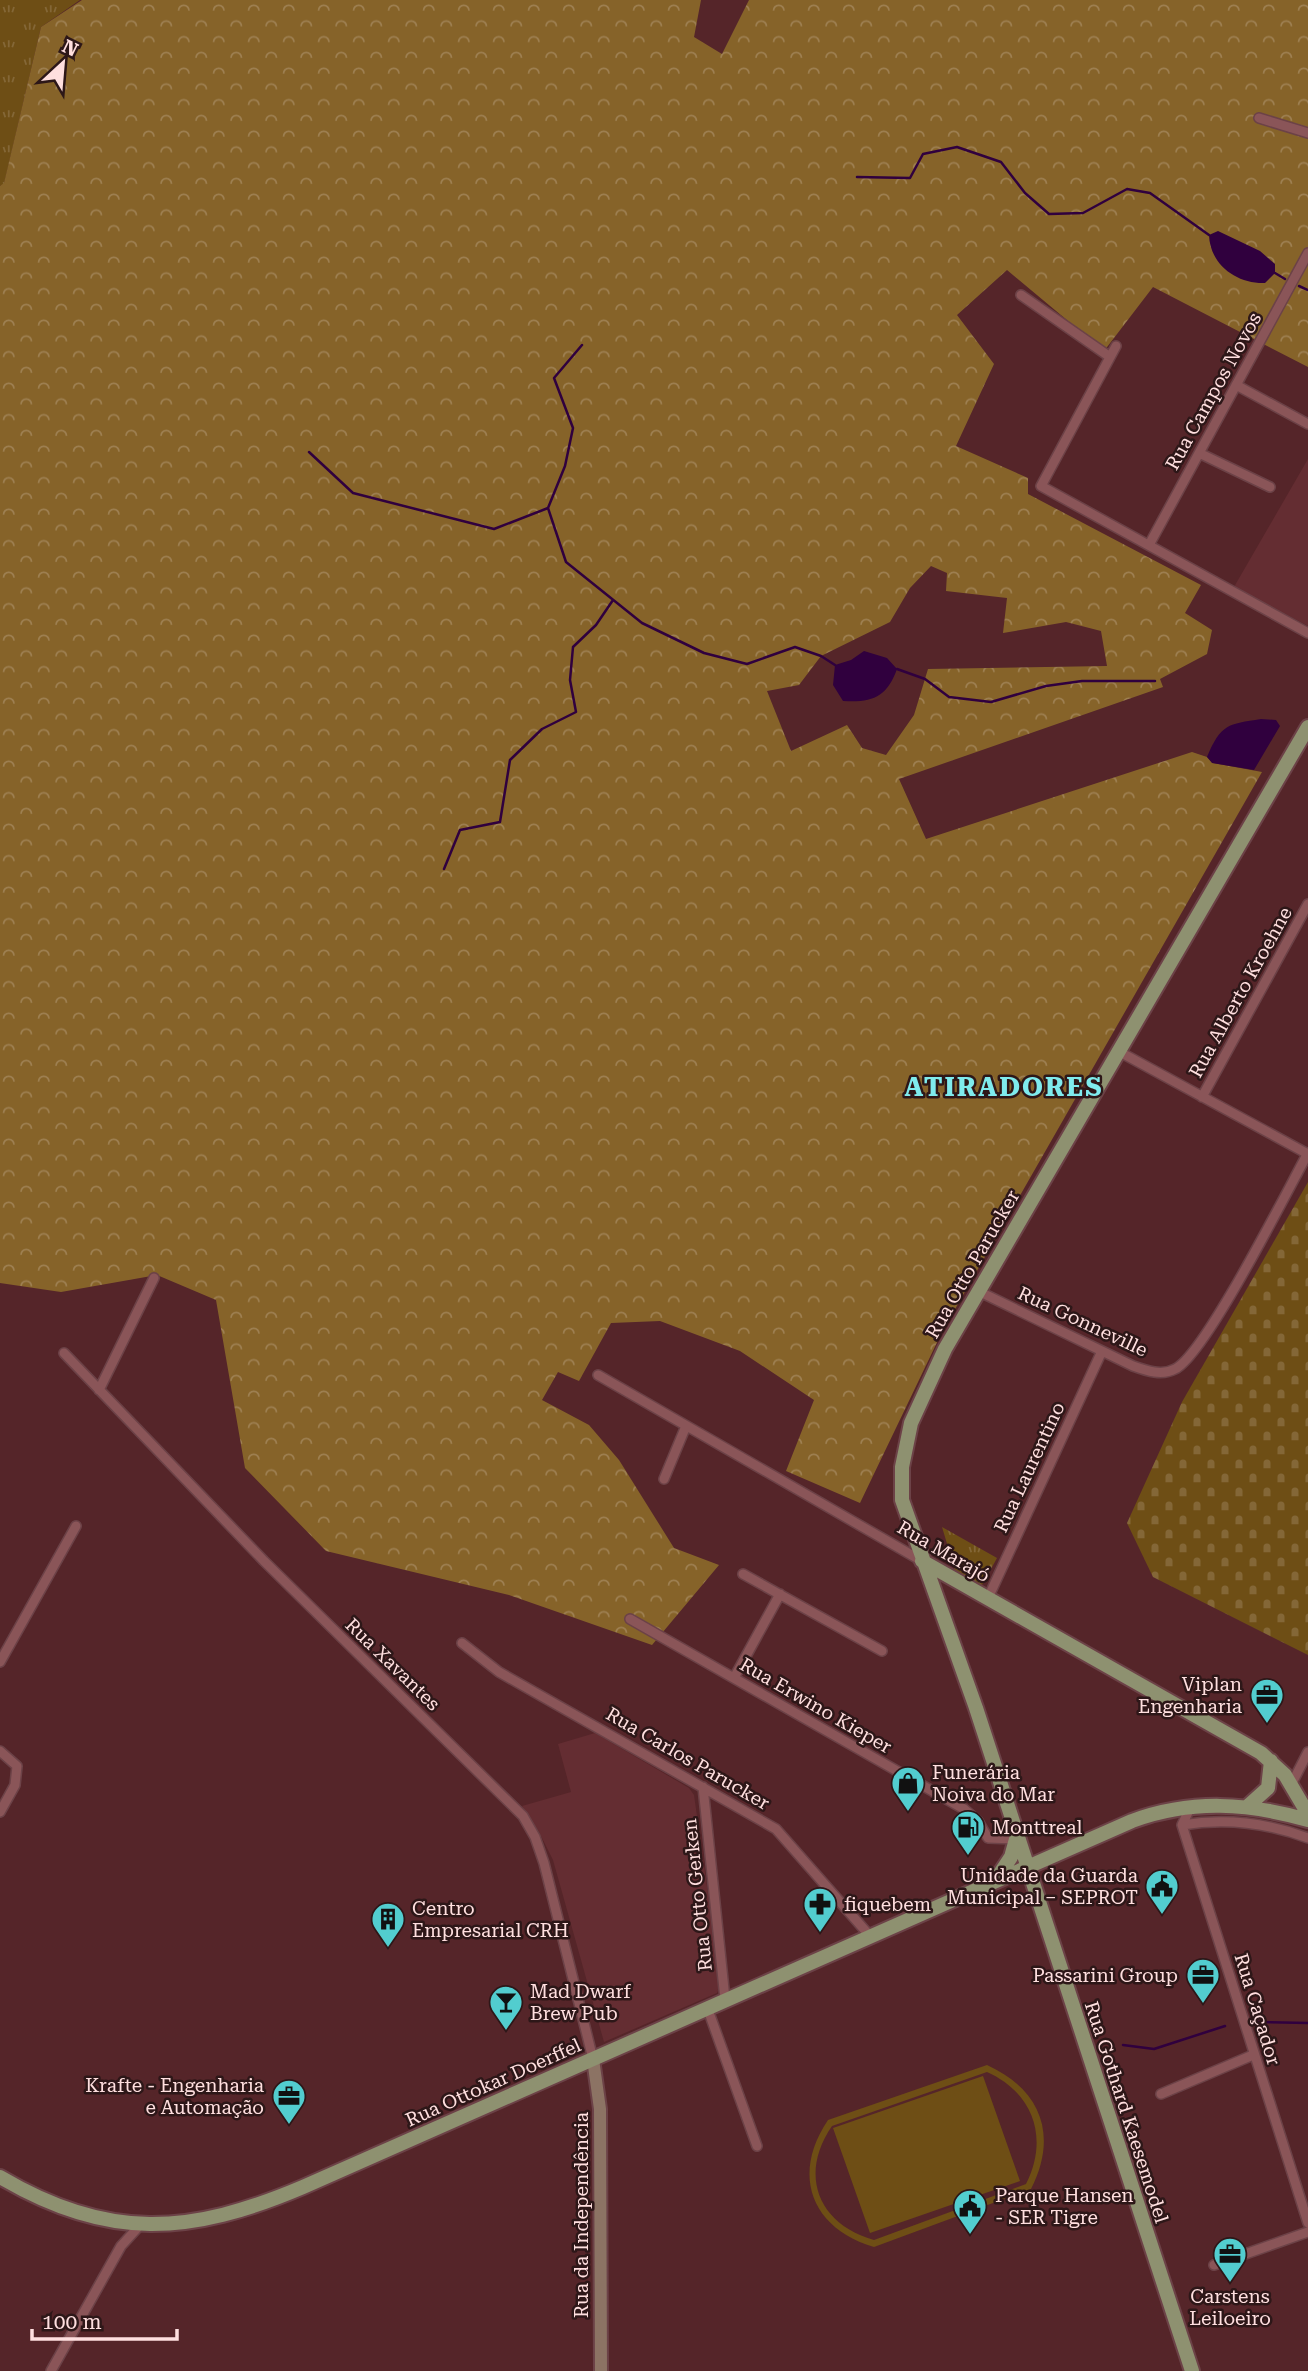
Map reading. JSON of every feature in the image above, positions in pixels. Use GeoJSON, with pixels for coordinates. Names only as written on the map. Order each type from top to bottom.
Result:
{"type":"FeatureCollection","features":[{"type":"Feature","properties":{"kind":"main road","name":"Rua Otto Parucker"},"geometry":{"type":"LineString","coordinates":[[1026,1866],[943,1609],[922,1560],[902,1500],[903,1452],[927,1385],[978,1291],[1308,727]]}},
{"type":"Feature","properties":{"kind":"main road","name":"Rua Marajó"},"geometry":{"type":"LineString","coordinates":[[922,1560],[1271,1760],[1291,1785],[1308,1814]]}},
{"type":"Feature","properties":{"kind":"main road"},"geometry":{"type":"LineString","coordinates":[[943,1609],[948,1591],[967,1586]]}},
{"type":"Feature","properties":{"kind":"main road"},"geometry":{"type":"LineString","coordinates":[[1248,1806],[1268,1788],[1272,1774],[1271,1760]]}},
{"type":"Feature","properties":{"kind":"main road","name":"Rua Ottokar Doerffel"},"geometry":{"type":"LineString","coordinates":[[0,2176],[63,2208],[118,2221],[142,2223],[208,2220],[257,2206],[1026,1866],[1142,1818],[1191,1806],[1248,1806],[1308,1820]]}},
{"type":"Feature","properties":{"kind":"main road"},"geometry":{"type":"LineString","coordinates":[[997,1879],[1011,1857],[1016,1839]]}},
{"type":"Feature","properties":{"kind":"main road","name":"Rua Gothard Kaesemodel"},"geometry":{"type":"LineString","coordinates":[[1026,1866],[1192,2371]]}},
{"type":"Feature","properties":{"kind":"street"},"geometry":{"type":"LineString","coordinates":[[1259,118],[1308,133]]}},
{"type":"Feature","properties":{"kind":"street","name":"Rua Campos Novos"},"geometry":{"type":"LineString","coordinates":[[1149,545],[1308,253]]}},
{"type":"Feature","properties":{"kind":"street"},"geometry":{"type":"LineString","coordinates":[[1021,295],[1110,357]]}},
{"type":"Feature","properties":{"kind":"street"},"geometry":{"type":"LineString","coordinates":[[1116,346],[1041,486],[1308,633]]}},
{"type":"Feature","properties":{"kind":"street"},"geometry":{"type":"LineString","coordinates":[[1236,385],[1308,424]]}},
{"type":"Feature","properties":{"kind":"street"},"geometry":{"type":"LineString","coordinates":[[1199,453],[1270,487]]}},
{"type":"Feature","properties":{"kind":"street","name":"Rua Alberto Kroehne"},"geometry":{"type":"LineString","coordinates":[[1202,1097],[1308,904]]}},
{"type":"Feature","properties":{"kind":"street"},"geometry":{"type":"LineString","coordinates":[[1118,1051],[1308,1153]]}},
{"type":"Feature","properties":{"kind":"street","name":"Rua Gonneville"},"geometry":{"type":"LineString","coordinates":[[978,1291],[1149,1371],[1174,1370],[1202,1343],[1308,1153]]}},
{"type":"Feature","properties":{"kind":"street"},"geometry":{"type":"LineString","coordinates":[[99,1390],[154,1278]]}},
{"type":"Feature","properties":{"kind":"street","name":"Rua Laurentino"},"geometry":{"type":"LineString","coordinates":[[988,1598],[1102,1351]]}},
{"type":"Feature","properties":{"kind":"street","name":"Rua Xavantes"},"geometry":{"type":"LineString","coordinates":[[64,1353],[264,1561],[523,1816],[535,1837],[544,1863],[593,2059]]}},
{"type":"Feature","properties":{"kind":"street","name":"Rua Marajó"},"geometry":{"type":"LineString","coordinates":[[598,1375],[922,1560]]}},
{"type":"Feature","properties":{"kind":"street"},"geometry":{"type":"LineString","coordinates":[[664,1479],[686,1426]]}},
{"type":"Feature","properties":{"kind":"street"},"geometry":{"type":"LineString","coordinates":[[0,1662],[76,1526]]}},
{"type":"Feature","properties":{"kind":"street"},"geometry":{"type":"LineString","coordinates":[[743,1574],[882,1650]]}},
{"type":"Feature","properties":{"kind":"street"},"geometry":{"type":"LineString","coordinates":[[734,1678],[780,1594]]}},
{"type":"Feature","properties":{"kind":"street","name":"Rua Erwino Kieper"},"geometry":{"type":"LineString","coordinates":[[630,1619],[964,1809],[978,1821],[988,1838],[1016,1839]]}},
{"type":"Feature","properties":{"kind":"street","name":"Rua Carlos Parucker"},"geometry":{"type":"LineString","coordinates":[[462,1643],[499,1672],[765,1821],[786,1837],[870,1936]]}},
{"type":"Feature","properties":{"kind":"street"},"geometry":{"type":"LineString","coordinates":[[0,1751],[17,1766],[15,1786],[0,1812]]}},
{"type":"Feature","properties":{"kind":"street"},"geometry":{"type":"LineString","coordinates":[[1291,1785],[1308,1752]]}},
{"type":"Feature","properties":{"kind":"street","name":"Rua Otto Gerken"},"geometry":{"type":"LineString","coordinates":[[703,1787],[725,2000]]}},
{"type":"Feature","properties":{"kind":"street"},"geometry":{"type":"LineString","coordinates":[[1182,1825],[1191,1806]]}},
{"type":"Feature","properties":{"kind":"street"},"geometry":{"type":"LineString","coordinates":[[1182,1825],[1201,1822],[1243,1823],[1308,1838]]}},
{"type":"Feature","properties":{"kind":"street","name":"Rua Caçador"},"geometry":{"type":"LineString","coordinates":[[1182,1825],[1308,2223]]}},
{"type":"Feature","properties":{"kind":"street"},"geometry":{"type":"LineString","coordinates":[[707,2007],[757,2146]]}},
{"type":"Feature","properties":{"kind":"street"},"geometry":{"type":"LineString","coordinates":[[1161,2094],[1254,2055]]}},
{"type":"Feature","properties":{"kind":"street","name":"Rua da Independência"},"geometry":{"type":"LineString","coordinates":[[593,2059],[600,2100],[601,2371]]}},
{"type":"Feature","properties":{"kind":"street"},"geometry":{"type":"LineString","coordinates":[[118,2221],[121,2246]]}},
{"type":"Feature","properties":{"kind":"street"},"geometry":{"type":"LineString","coordinates":[[51,2371],[121,2246],[142,2223]]}},
{"type":"Feature","properties":{"kind":"street"},"geometry":{"type":"LineString","coordinates":[[1214,2265],[1308,2232]]}},
{"type":"Feature","properties":{"kind":"shaded area"},"geometry":{"type":"Polygon","coordinates":[[[1218,231],[1260,251],[1275,264],[1275,273],[1265,283],[1245,280],[1227,271],[1214,255],[1211,246],[1209,235],[1218,231]]]}},
{"type":"Feature","properties":{"kind":"shaded area"},"geometry":{"type":"Polygon","coordinates":[[[1308,459],[1308,626],[1234,587],[1308,459]]]}},
{"type":"Feature","properties":{"kind":"shaded area"},"geometry":{"type":"Polygon","coordinates":[[[864,651],[887,658],[897,669],[888,686],[877,696],[862,701],[843,701],[833,685],[835,665],[851,660],[864,651]]]}},
{"type":"Feature","properties":{"kind":"shaded area"},"geometry":{"type":"Polygon","coordinates":[[[1276,720],[1280,726],[1254,770],[1212,763],[1207,757],[1217,738],[1227,728],[1241,722],[1276,720]]]}},
{"type":"Feature","properties":{"kind":"shaded area"},"geometry":{"type":"Polygon","coordinates":[[[595,1733],[689,1788],[694,1795],[721,1985],[717,1993],[604,2042],[553,1860],[522,1806],[571,1792],[558,1744],[595,1733]]]}},
{"type":"Feature","properties":{"kind":"green space"},"geometry":{"type":"Polygon","coordinates":[[[0,0],[80,0],[41,27],[4,184],[0,186],[0,0]]]}},
{"type":"Feature","properties":{"kind":"green space"},"geometry":{"type":"Polygon","coordinates":[[[82,0],[701,0],[694,37],[722,54],[749,0],[1308,0],[1308,367],[1153,287],[1104,351],[1007,270],[957,315],[994,364],[956,446],[1028,478],[1028,494],[1201,585],[1185,613],[1212,630],[1207,654],[1160,679],[1163,687],[899,779],[926,839],[1192,752],[1207,757],[1213,763],[1262,772],[942,1332],[860,1503],[786,1471],[814,1400],[740,1351],[660,1321],[611,1323],[579,1381],[558,1372],[542,1400],[589,1425],[619,1460],[674,1548],[719,1565],[652,1645],[509,1595],[326,1551],[245,1468],[216,1300],[157,1275],[61,1292],[0,1283],[0,186],[4,183],[41,27],[82,0]],[[931,566],[910,588],[890,622],[821,656],[799,685],[767,691],[791,751],[847,725],[862,748],[886,755],[914,715],[928,669],[1107,666],[1101,631],[1066,622],[1003,633],[1007,598],[946,591],[947,573],[931,566]]]}},
{"type":"Feature","properties":{"kind":"green space"},"geometry":{"type":"Polygon","coordinates":[[[1308,1182],[1308,1655],[1153,1577],[1127,1523],[1182,1402],[1308,1182]]]}},
{"type":"Feature","properties":{"kind":"green space"},"geometry":{"type":"Polygon","coordinates":[[[942,1527],[997,1558],[982,1585],[955,1570],[942,1527]]]}},
{"type":"Feature","properties":{"kind":"green space"},"geometry":{"type":"Polygon","coordinates":[[[987,2065],[1021,2087],[1032,2101],[1040,2116],[1043,2151],[1031,2189],[874,2247],[835,2227],[822,2213],[814,2197],[810,2179],[811,2160],[817,2140],[828,2120],[987,2065]],[[987,2072],[832,2126],[822,2144],[817,2162],[819,2195],[827,2210],[854,2232],[874,2240],[1026,2184],[1036,2150],[1033,2119],[1016,2092],[987,2072]]]}},
{"type":"Feature","properties":{"kind":"green space"},"geometry":{"type":"Polygon","coordinates":[[[983,2076],[1020,2181],[870,2233],[833,2128],[983,2076]]]}},
{"type":"Feature","properties":{"kind":"waterway"},"geometry":{"type":"LineString","coordinates":[[857,177],[910,178],[923,154],[957,147],[1001,162],[1025,193],[1049,214],[1083,213],[1127,189],[1150,193],[1209,235]]}},
{"type":"Feature","properties":{"kind":"waterway"},"geometry":{"type":"LineString","coordinates":[[1275,273],[1285,279]]}},
{"type":"Feature","properties":{"kind":"waterway"},"geometry":{"type":"LineString","coordinates":[[1299,286],[1308,290]]}},
{"type":"Feature","properties":{"kind":"waterway"},"geometry":{"type":"LineString","coordinates":[[582,345],[554,378],[573,428],[565,466],[548,508],[566,562],[642,623],[704,653],[747,664],[795,647],[821,656],[835,665]]}},
{"type":"Feature","properties":{"kind":"waterway"},"geometry":{"type":"LineString","coordinates":[[309,452],[353,493],[494,529],[548,508]]}},
{"type":"Feature","properties":{"kind":"waterway"},"geometry":{"type":"LineString","coordinates":[[444,869],[460,830],[500,822],[510,760],[542,729],[576,712],[570,680],[573,647],[596,625],[613,600]]}},
{"type":"Feature","properties":{"kind":"waterway"},"geometry":{"type":"LineString","coordinates":[[897,669],[925,679],[949,697],[991,702],[1046,686],[1082,681],[1155,681]]}},
{"type":"Feature","properties":{"kind":"waterway"},"geometry":{"type":"LineString","coordinates":[[1255,2022],[1308,2023]]}},
{"type":"Feature","properties":{"kind":"waterway"},"geometry":{"type":"LineString","coordinates":[[1123,2045],[1154,2049],[1225,2026]]}},
{"type":"Feature","properties":{"kind":"place","name":"Viplan Engenharia"},"geometry":{"type":"Point","coordinates":[1267,1725]}},
{"type":"Feature","properties":{"kind":"place","name":"Funerária Noiva do Mar"},"geometry":{"type":"Point","coordinates":[908,1813]}},
{"type":"Feature","properties":{"kind":"place","name":"Monttreal"},"geometry":{"type":"Point","coordinates":[968,1857]}},
{"type":"Feature","properties":{"kind":"place","name":"Unidade da Guarda Municipal – SEPROT"},"geometry":{"type":"Point","coordinates":[1162,1916]}},
{"type":"Feature","properties":{"kind":"place","name":"fiquebem"},"geometry":{"type":"Point","coordinates":[820,1934]}},
{"type":"Feature","properties":{"kind":"place","name":"Centro Empresarial CRH"},"geometry":{"type":"Point","coordinates":[388,1949]}},
{"type":"Feature","properties":{"kind":"place","name":"Passarini Group"},"geometry":{"type":"Point","coordinates":[1203,2005]}},
{"type":"Feature","properties":{"kind":"place","name":"Mad Dwarf Brew Pub"},"geometry":{"type":"Point","coordinates":[506,2032]}},
{"type":"Feature","properties":{"kind":"place","name":"Krafte - Engenharia e Automação"},"geometry":{"type":"Point","coordinates":[289,2126]}},
{"type":"Feature","properties":{"kind":"place","name":"Parque Hansen - SER Tigre"},"geometry":{"type":"Point","coordinates":[970,2236]}},
{"type":"Feature","properties":{"kind":"place","name":"Carstens Leiloeiro"},"geometry":{"type":"Point","coordinates":[1230,2284]}},
{"type":"Feature","properties":{"kind":"district","name":"ATIRADORES"},"geometry":{"type":"Point","coordinates":[1004,1087]}}]}
